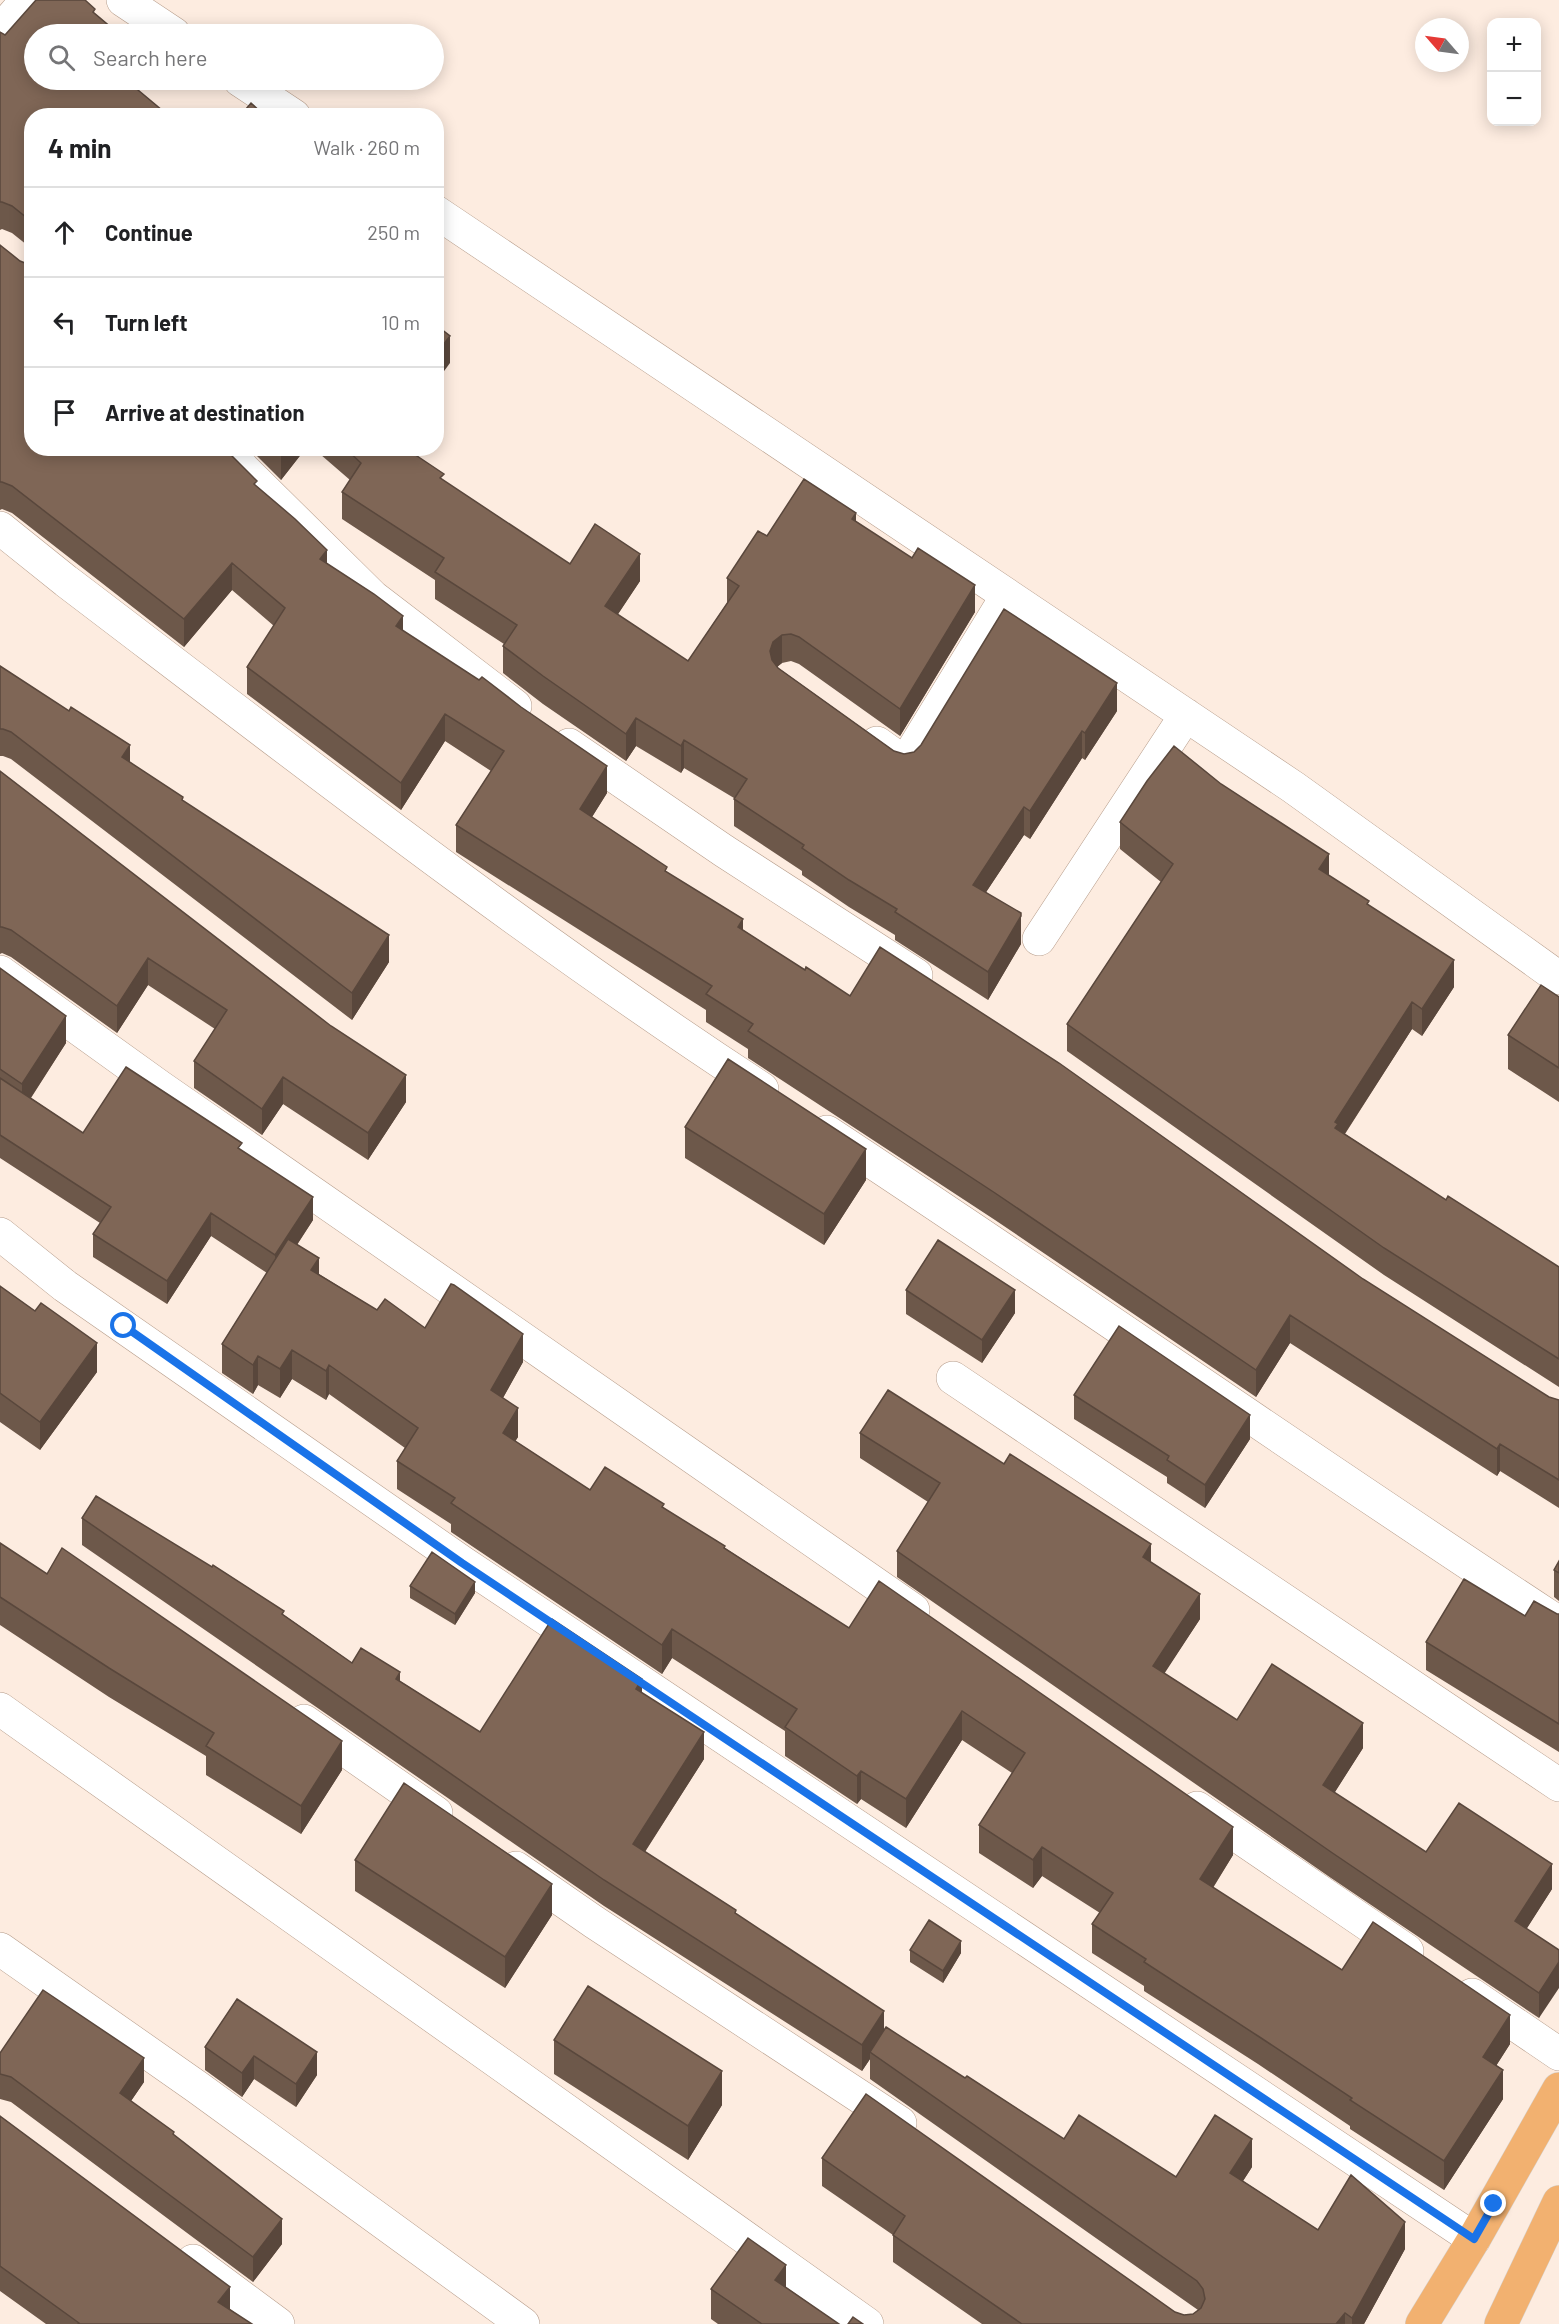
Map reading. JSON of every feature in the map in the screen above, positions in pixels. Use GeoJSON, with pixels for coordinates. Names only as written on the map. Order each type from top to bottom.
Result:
{"type":"FeatureCollection","features":[{"type":"Feature","properties":{"kind":"main road"},"geometry":{"type":"LineString","coordinates":[[1422,2324],[1474,2239],[1559,2089]]}},
{"type":"Feature","properties":{"kind":"main road"},"geometry":{"type":"LineString","coordinates":[[1501,2324],[1558,2205]]}},
{"type":"Feature","properties":{"kind":"street"},"geometry":{"type":"LineString","coordinates":[[0,31],[27,0]]}},
{"type":"Feature","properties":{"kind":"street"},"geometry":{"type":"LineString","coordinates":[[123,0],[159,24]]}},
{"type":"Feature","properties":{"kind":"street"},"geometry":{"type":"LineString","coordinates":[[255,90],[282,108]]}},
{"type":"Feature","properties":{"kind":"street"},"geometry":{"type":"LineString","coordinates":[[444,217],[1293,787],[1559,978]]}},
{"type":"Feature","properties":{"kind":"street"},"geometry":{"type":"LineString","coordinates":[[230,456],[373,597],[532,719],[724,851],[941,992]]}},
{"type":"Feature","properties":{"kind":"street"},"geometry":{"type":"LineString","coordinates":[[0,528],[85,595],[474,889],[692,1044],[995,1242],[1559,1623]]}},
{"type":"Feature","properties":{"kind":"street"},"geometry":{"type":"LineString","coordinates":[[856,728],[905,763],[1006,596]]}},
{"type":"Feature","properties":{"kind":"street"},"geometry":{"type":"LineString","coordinates":[[1039,939],[1186,715]]}},
{"type":"Feature","properties":{"kind":"street"},"geometry":{"type":"LineString","coordinates":[[0,972],[160,1087],[937,1627]]}},
{"type":"Feature","properties":{"kind":"street"},"geometry":{"type":"LineString","coordinates":[[0,1234],[65,1286],[462,1563],[1474,2239]]}},
{"type":"Feature","properties":{"kind":"street"},"geometry":{"type":"LineString","coordinates":[[953,1378],[1559,1785]]}},
{"type":"Feature","properties":{"kind":"street"},"geometry":{"type":"LineString","coordinates":[[284,1707],[458,1828]]}},
{"type":"Feature","properties":{"kind":"street"},"geometry":{"type":"LineString","coordinates":[[0,1708],[867,2324]]}},
{"type":"Feature","properties":{"kind":"street"},"geometry":{"type":"LineString","coordinates":[[1173,1791],[1559,2054]]}},
{"type":"Feature","properties":{"kind":"street"},"geometry":{"type":"LineString","coordinates":[[487,1848],[594,1922],[926,2141]]}},
{"type":"Feature","properties":{"kind":"street"},"geometry":{"type":"LineString","coordinates":[[0,1948],[197,2087],[523,2324]]}},
{"type":"Feature","properties":{"kind":"street"},"geometry":{"type":"LineString","coordinates":[[173,2246],[278,2324]]}},
{"type":"Feature","properties":{"kind":"building"},"geometry":{"type":"Polygon","coordinates":[[[36,0],[85,0],[95,9],[93,12],[107,24],[24,24],[24,90],[138,90],[159,108],[24,108],[24,216],[12,206],[0,202],[0,32],[5,35],[36,0]]]}},
{"type":"Feature","properties":{"kind":"building"},"geometry":{"type":"Polygon","coordinates":[[[251,103],[256,108],[247,108],[251,103]]]}},
{"type":"Feature","properties":{"kind":"building"},"geometry":{"type":"Polygon","coordinates":[[[0,245],[24,263],[24,456],[232,456],[257,481],[254,484],[327,550],[320,559],[403,616],[396,626],[479,680],[482,677],[521,707],[607,766],[580,809],[667,867],[665,871],[743,919],[738,927],[850,996],[880,947],[1059,1063],[1363,1279],[1549,1397],[1559,1400],[1559,1480],[1500,1444],[1497,1449],[1290,1315],[1256,1370],[995,1193],[748,1031],[753,1024],[706,994],[712,986],[456,825],[504,751],[445,714],[401,783],[247,667],[285,608],[232,563],[184,619],[12,486],[0,482],[0,245]]]}},
{"type":"Feature","properties":{"kind":"building"},"geometry":{"type":"Polygon","coordinates":[[[444,331],[450,336],[444,344],[444,331]]]}},
{"type":"Feature","properties":{"kind":"building"},"geometry":{"type":"Polygon","coordinates":[[[354,456],[417,456],[444,474],[440,478],[570,564],[595,524],[640,554],[605,606],[688,661],[739,586],[727,578],[758,531],[767,536],[804,479],[856,513],[852,519],[912,558],[918,548],[975,585],[900,709],[799,637],[791,634],[782,635],[773,642],[770,651],[772,660],[778,668],[894,751],[904,754],[914,752],[921,745],[1004,609],[1117,683],[1085,733],[1082,731],[1030,811],[1024,807],[973,885],[1021,913],[988,972],[895,912],[897,909],[849,880],[802,848],[804,845],[734,799],[747,779],[684,740],[681,746],[636,718],[626,734],[503,646],[517,625],[435,572],[444,558],[342,492],[361,463],[354,456]]]}},
{"type":"Feature","properties":{"kind":"building"},"geometry":{"type":"Polygon","coordinates":[[[0,666],[69,711],[71,707],[130,745],[122,757],[183,797],[182,800],[389,935],[352,993],[11,732],[0,729],[0,666]]]}},
{"type":"Feature","properties":{"kind":"building"},"geometry":{"type":"Polygon","coordinates":[[[1174,746],[1221,784],[1329,854],[1319,869],[1369,901],[1367,904],[1454,960],[1422,1009],[1412,1002],[1335,1122],[1338,1124],[1335,1128],[1446,1200],[1448,1196],[1559,1267],[1559,1359],[1384,1248],[1067,1024],[1173,864],[1120,822],[1174,746]]]}},
{"type":"Feature","properties":{"kind":"building"},"geometry":{"type":"Polygon","coordinates":[[[0,771],[331,1026],[406,1075],[368,1133],[283,1077],[262,1109],[194,1061],[227,1010],[148,958],[117,1006],[11,930],[0,927],[0,771]]]}},
{"type":"Feature","properties":{"kind":"building"},"geometry":{"type":"Polygon","coordinates":[[[0,968],[66,1016],[22,1084],[0,1069],[0,968]]]}},
{"type":"Feature","properties":{"kind":"building"},"geometry":{"type":"Polygon","coordinates":[[[1541,985],[1559,997],[1559,1068],[1508,1035],[1541,985]]]}},
{"type":"Feature","properties":{"kind":"building"},"geometry":{"type":"Polygon","coordinates":[[[728,1059],[866,1149],[824,1214],[685,1127],[728,1059]]]}},
{"type":"Feature","properties":{"kind":"building"},"geometry":{"type":"Polygon","coordinates":[[[126,1067],[242,1143],[238,1148],[313,1197],[275,1255],[211,1213],[167,1281],[93,1234],[111,1207],[0,1135],[0,1078],[83,1133],[126,1067]]]}},
{"type":"Feature","properties":{"kind":"building"},"geometry":{"type":"Polygon","coordinates":[[[288,1239],[319,1258],[311,1270],[377,1310],[385,1299],[425,1328],[451,1284],[454,1285],[523,1334],[491,1390],[518,1408],[503,1433],[590,1490],[605,1467],[664,1504],[662,1507],[725,1546],[724,1548],[849,1628],[879,1581],[1233,1827],[1200,1879],[1342,1970],[1373,1922],[1510,2015],[1483,2057],[1503,2070],[1444,2161],[1144,1962],[1146,1959],[1092,1924],[1113,1893],[1042,1847],[1033,1860],[979,1825],[1025,1753],[962,1711],[906,1799],[861,1771],[857,1776],[785,1727],[797,1709],[672,1629],[662,1645],[451,1503],[455,1498],[397,1461],[418,1428],[329,1365],[326,1371],[292,1350],[280,1369],[258,1356],[253,1365],[222,1344],[288,1239]]]}},
{"type":"Feature","properties":{"kind":"building"},"geometry":{"type":"Polygon","coordinates":[[[938,1240],[1015,1290],[982,1340],[906,1290],[938,1240]]]}},
{"type":"Feature","properties":{"kind":"building"},"geometry":{"type":"Polygon","coordinates":[[[0,1286],[35,1311],[41,1303],[97,1343],[40,1422],[0,1393],[0,1286]]]}},
{"type":"Feature","properties":{"kind":"building"},"geometry":{"type":"Polygon","coordinates":[[[1119,1326],[1250,1415],[1205,1485],[1167,1460],[1169,1456],[1074,1395],[1119,1326]]]}},
{"type":"Feature","properties":{"kind":"building"},"geometry":{"type":"Polygon","coordinates":[[[888,1390],[1004,1464],[1010,1454],[1151,1544],[1143,1557],[1200,1594],[1153,1666],[1237,1720],[1272,1664],[1363,1723],[1323,1785],[1426,1852],[1459,1803],[1552,1864],[1515,1921],[1559,1950],[1559,1962],[1539,1993],[1331,1852],[897,1551],[940,1483],[860,1433],[888,1390]]]}},
{"type":"Feature","properties":{"kind":"building"},"geometry":{"type":"Polygon","coordinates":[[[96,1496],[212,1567],[213,1565],[284,1611],[282,1614],[352,1663],[361,1648],[400,1672],[396,1679],[480,1732],[552,1619],[642,1679],[636,1689],[704,1732],[633,1844],[736,1910],[735,1913],[884,2011],[862,2045],[604,1880],[82,1518],[96,1496]]]}},
{"type":"Feature","properties":{"kind":"building"},"geometry":{"type":"Polygon","coordinates":[[[0,1543],[47,1574],[62,1548],[342,1741],[301,1806],[206,1746],[214,1733],[0,1597],[0,1543]]]}},
{"type":"Feature","properties":{"kind":"building"},"geometry":{"type":"Polygon","coordinates":[[[432,1552],[475,1582],[455,1614],[410,1586],[432,1552]]]}},
{"type":"Feature","properties":{"kind":"building"},"geometry":{"type":"Polygon","coordinates":[[[1559,1561],[1559,1573],[1554,1570],[1559,1561]]]}},
{"type":"Feature","properties":{"kind":"building"},"geometry":{"type":"Polygon","coordinates":[[[1464,1579],[1525,1616],[1534,1601],[1559,1614],[1559,1724],[1426,1642],[1464,1579]]]}},
{"type":"Feature","properties":{"kind":"building"},"geometry":{"type":"Polygon","coordinates":[[[404,1783],[552,1884],[505,1957],[355,1860],[404,1783]]]}},
{"type":"Feature","properties":{"kind":"building"},"geometry":{"type":"Polygon","coordinates":[[[929,1920],[961,1941],[943,1971],[910,1950],[929,1920]]]}},
{"type":"Feature","properties":{"kind":"building"},"geometry":{"type":"Polygon","coordinates":[[[588,1986],[722,2071],[688,2126],[554,2040],[588,1986]]]}},
{"type":"Feature","properties":{"kind":"building"},"geometry":{"type":"Polygon","coordinates":[[[43,1990],[144,2058],[120,2093],[174,2132],[173,2134],[282,2219],[253,2257],[11,2077],[0,2074],[0,2053],[43,1990]]]}},
{"type":"Feature","properties":{"kind":"building"},"geometry":{"type":"Polygon","coordinates":[[[237,1999],[317,2052],[296,2084],[254,2056],[242,2073],[205,2047],[237,1999]]]}},
{"type":"Feature","properties":{"kind":"building"},"geometry":{"type":"Polygon","coordinates":[[[886,2027],[1064,2139],[1079,2115],[1176,2177],[1215,2115],[1252,2139],[1230,2173],[1318,2230],[1351,2175],[1405,2222],[1352,2318],[1345,2313],[1336,2324],[1022,2324],[893,2235],[905,2216],[822,2158],[866,2094],[1175,2312],[1184,2315],[1193,2314],[1201,2308],[1205,2299],[1203,2289],[1197,2281],[870,2052],[886,2027]]]}},
{"type":"Feature","properties":{"kind":"building"},"geometry":{"type":"Polygon","coordinates":[[[0,2116],[230,2287],[218,2302],[252,2324],[78,2324],[0,2266],[0,2116]]]}},
{"type":"Feature","properties":{"kind":"building"},"geometry":{"type":"Polygon","coordinates":[[[748,2238],[786,2265],[775,2280],[839,2324],[762,2324],[711,2289],[748,2238]]]}},
{"type":"Feature","properties":{"kind":"building"},"geometry":{"type":"Polygon","coordinates":[[[853,2317],[863,2324],[848,2324],[853,2317]]]}},
{"type":"Feature","properties":{"kind":"route"},"geometry":{"type":"LineString","coordinates":[[124,1326],[462,1563],[1474,2239],[1494,2204]]}}]}
